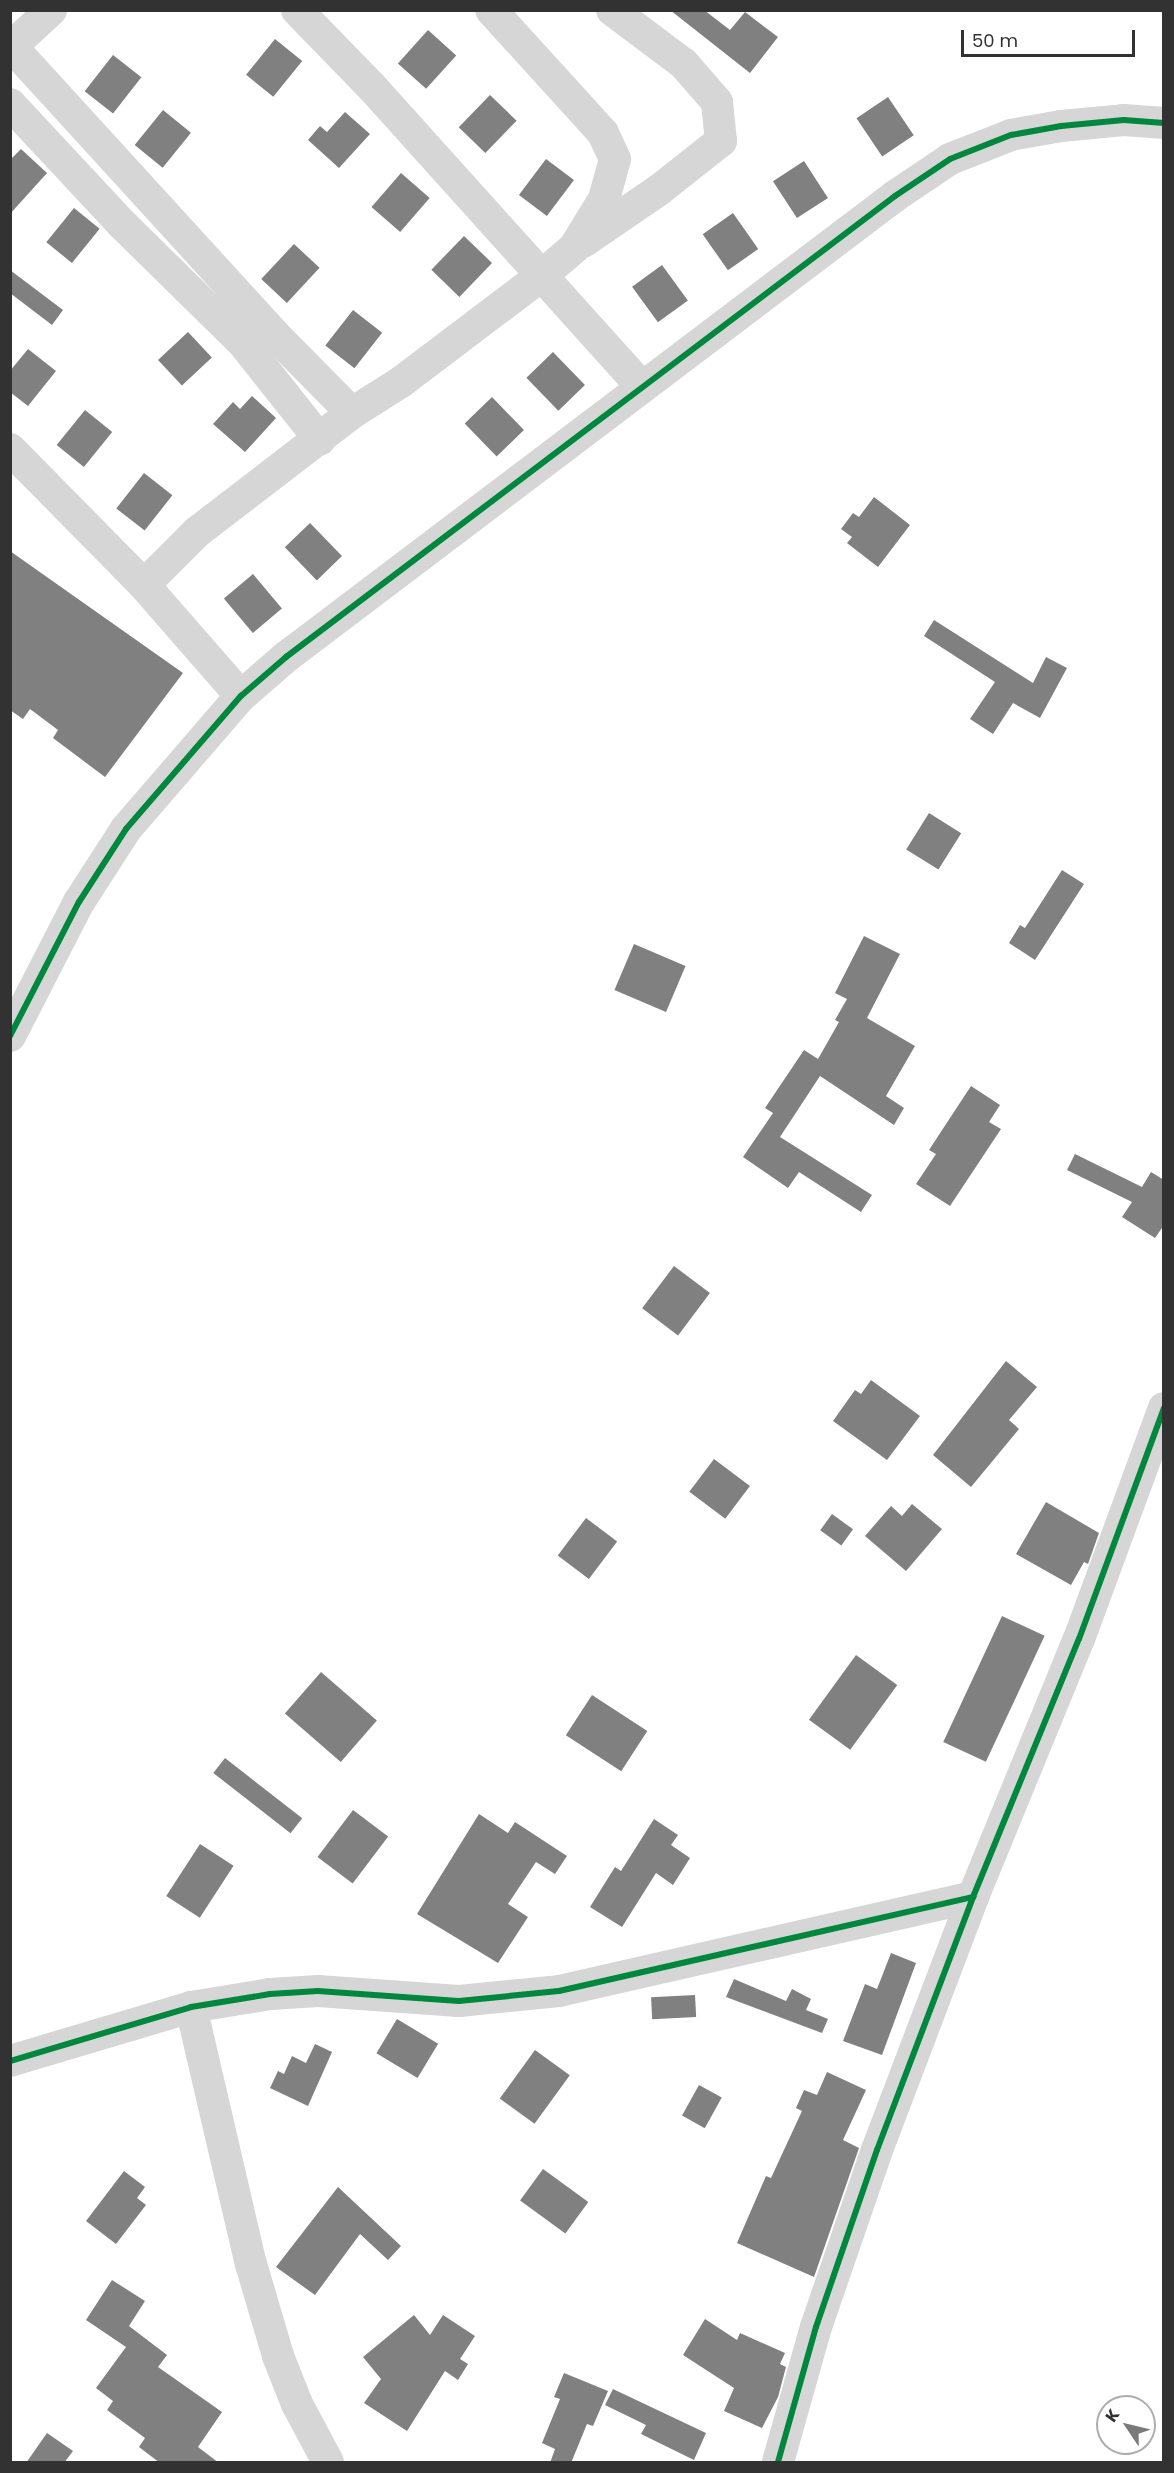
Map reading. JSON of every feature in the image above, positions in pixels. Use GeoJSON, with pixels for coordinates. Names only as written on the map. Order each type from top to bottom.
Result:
{"type":"FeatureCollection","features":[{"type":"Feature","properties":{"kind":"street"},"geometry":{"type":"LineString","coordinates":[[51,10],[11,47],[273,333],[352,412]]}},
{"type":"Feature","properties":{"kind":"street"},"geometry":{"type":"LineString","coordinates":[[297,10],[370,86],[540,277],[642,387]]}},
{"type":"Feature","properties":{"kind":"street"},"geometry":{"type":"LineString","coordinates":[[491,10],[603,133],[615,159],[604,199],[574,248]]}},
{"type":"Feature","properties":{"kind":"street"},"geometry":{"type":"LineString","coordinates":[[144,585],[197,532],[320,440],[352,412],[401,382],[540,277],[574,248],[659,190],[721,141],[717,102],[684,64],[612,10]]}},
{"type":"Feature","properties":{"kind":"street"},"geometry":{"type":"LineString","coordinates":[[10,104],[122,224],[244,344],[320,440]]}},
{"type":"Feature","properties":{"kind":"street"},"geometry":{"type":"LineString","coordinates":[[10,1036],[98,868],[154,794],[241,696],[286,657],[642,387],[950,159],[1011,135],[1061,126],[1124,120],[1164,123]]}},
{"type":"Feature","properties":{"kind":"street"},"geometry":{"type":"LineString","coordinates":[[10,449],[144,585],[241,696]]}},
{"type":"Feature","properties":{"kind":"street"},"geometry":{"type":"LineString","coordinates":[[778,2463],[816,2327],[877,2150],[973,1897],[1083,1629],[1164,1408]]}},
{"type":"Feature","properties":{"kind":"street"},"geometry":{"type":"LineString","coordinates":[[10,2061],[191,2007],[318,1991],[459,2001],[510,1999],[616,1981],[973,1897]]}},
{"type":"Feature","properties":{"kind":"street"},"geometry":{"type":"LineString","coordinates":[[191,2007],[251,2264],[278,2356],[297,2404],[328,2463]]}},
{"type":"Feature","properties":{"kind":"building"},"geometry":{"type":"Polygon","coordinates":[[[670,10],[704,10],[730,30],[745,12],[778,37],[750,73],[670,10]]]}},
{"type":"Feature","properties":{"kind":"building"},"geometry":{"type":"Polygon","coordinates":[[[428,30],[456,55],[426,89],[398,63],[428,30]]]}},
{"type":"Feature","properties":{"kind":"building"},"geometry":{"type":"Polygon","coordinates":[[[275,39],[302,61],[273,97],[246,75],[275,39]]]}},
{"type":"Feature","properties":{"kind":"building"},"geometry":{"type":"Polygon","coordinates":[[[113,55],[141,77],[113,113],[85,91],[113,55]]]}},
{"type":"Feature","properties":{"kind":"building"},"geometry":{"type":"Polygon","coordinates":[[[490,95],[517,121],[485,153],[459,127],[490,95]]]}},
{"type":"Feature","properties":{"kind":"building"},"geometry":{"type":"Polygon","coordinates":[[[888,97],[914,135],[882,156],[856,118],[888,97]]]}},
{"type":"Feature","properties":{"kind":"building"},"geometry":{"type":"Polygon","coordinates":[[[163,110],[191,133],[163,168],[135,145],[163,110]]]}},
{"type":"Feature","properties":{"kind":"building"},"geometry":{"type":"Polygon","coordinates":[[[345,112],[370,134],[339,168],[308,140],[320,126],[327,132],[345,112]]]}},
{"type":"Feature","properties":{"kind":"building"},"geometry":{"type":"Polygon","coordinates":[[[21,149],[47,173],[10,214],[10,160],[21,149]]]}},
{"type":"Feature","properties":{"kind":"building"},"geometry":{"type":"Polygon","coordinates":[[[546,159],[574,180],[547,216],[519,195],[546,159]]]}},
{"type":"Feature","properties":{"kind":"building"},"geometry":{"type":"Polygon","coordinates":[[[804,161],[828,198],[797,218],[773,181],[804,161]]]}},
{"type":"Feature","properties":{"kind":"building"},"geometry":{"type":"Polygon","coordinates":[[[401,173],[430,198],[400,232],[371,207],[401,173]]]}},
{"type":"Feature","properties":{"kind":"building"},"geometry":{"type":"Polygon","coordinates":[[[74,208],[100,229],[72,263],[46,242],[74,208]]]}},
{"type":"Feature","properties":{"kind":"building"},"geometry":{"type":"Polygon","coordinates":[[[733,213],[758,249],[728,270],[703,234],[733,213]]]}},
{"type":"Feature","properties":{"kind":"building"},"geometry":{"type":"Polygon","coordinates":[[[464,236],[492,263],[459,297],[431,270],[464,236]]]}},
{"type":"Feature","properties":{"kind":"building"},"geometry":{"type":"Polygon","coordinates":[[[294,244],[320,268],[287,303],[261,279],[294,244]]]}},
{"type":"Feature","properties":{"kind":"building"},"geometry":{"type":"Polygon","coordinates":[[[662,265],[688,301],[658,322],[632,287],[662,265]]]}},
{"type":"Feature","properties":{"kind":"building"},"geometry":{"type":"Polygon","coordinates":[[[10,270],[63,310],[52,325],[10,293],[10,270]]]}},
{"type":"Feature","properties":{"kind":"building"},"geometry":{"type":"Polygon","coordinates":[[[353,310],[382,333],[354,368],[325,345],[353,310]]]}},
{"type":"Feature","properties":{"kind":"building"},"geometry":{"type":"Polygon","coordinates":[[[188,332],[212,358],[182,386],[158,360],[188,332]]]}},
{"type":"Feature","properties":{"kind":"building"},"geometry":{"type":"Polygon","coordinates":[[[28,349],[56,371],[28,406],[10,392],[10,371],[28,349]]]}},
{"type":"Feature","properties":{"kind":"building"},"geometry":{"type":"Polygon","coordinates":[[[553,352],[585,385],[558,411],[526,378],[553,352]]]}},
{"type":"Feature","properties":{"kind":"building"},"geometry":{"type":"Polygon","coordinates":[[[252,396],[276,418],[245,452],[213,424],[233,402],[240,409],[252,396]]]}},
{"type":"Feature","properties":{"kind":"building"},"geometry":{"type":"Polygon","coordinates":[[[492,397],[524,430],[497,456],[465,423],[492,397]]]}},
{"type":"Feature","properties":{"kind":"building"},"geometry":{"type":"Polygon","coordinates":[[[85,410],[112,432],[84,467],[57,445],[85,410]]]}},
{"type":"Feature","properties":{"kind":"building"},"geometry":{"type":"Polygon","coordinates":[[[144,473],[172,495],[145,531],[116,508],[144,473]]]}},
{"type":"Feature","properties":{"kind":"building"},"geometry":{"type":"Polygon","coordinates":[[[874,497],[910,525],[878,567],[847,543],[852,537],[841,529],[853,513],[859,517],[874,497]]]}},
{"type":"Feature","properties":{"kind":"building"},"geometry":{"type":"Polygon","coordinates":[[[310,523],[342,556],[317,580],[285,547],[310,523]]]}},
{"type":"Feature","properties":{"kind":"building"},"geometry":{"type":"Polygon","coordinates":[[[10,551],[183,673],[105,777],[53,738],[58,730],[30,709],[23,719],[10,710],[10,551]]]}},
{"type":"Feature","properties":{"kind":"building"},"geometry":{"type":"Polygon","coordinates":[[[253,574],[282,608],[253,633],[224,598],[253,574]]]}},
{"type":"Feature","properties":{"kind":"building"},"geometry":{"type":"Polygon","coordinates":[[[934,620],[1033,683],[1046,657],[1067,668],[1040,718],[1013,703],[993,734],[970,719],[995,682],[924,636],[934,620]]]}},
{"type":"Feature","properties":{"kind":"building"},"geometry":{"type":"Polygon","coordinates":[[[929,813],[961,833],[938,870],[906,849],[929,813]]]}},
{"type":"Feature","properties":{"kind":"building"},"geometry":{"type":"Polygon","coordinates":[[[1062,870],[1084,884],[1035,960],[1009,943],[1020,925],[1025,928],[1062,870]]]}},
{"type":"Feature","properties":{"kind":"building"},"geometry":{"type":"Polygon","coordinates":[[[864,936],[900,954],[867,1018],[915,1046],[886,1096],[904,1108],[894,1125],[820,1076],[780,1137],[872,1195],[861,1212],[799,1172],[788,1188],[743,1157],[773,1113],[765,1108],[804,1050],[818,1059],[839,1022],[835,1020],[847,999],[835,993],[864,936]]]}},
{"type":"Feature","properties":{"kind":"building"},"geometry":{"type":"Polygon","coordinates":[[[634,944],[686,966],[666,1012],[614,990],[634,944]]]}},
{"type":"Feature","properties":{"kind":"building"},"geometry":{"type":"Polygon","coordinates":[[[971,1086],[1000,1105],[989,1122],[1001,1129],[950,1206],[916,1184],[936,1154],[929,1150],[971,1086]]]}},
{"type":"Feature","properties":{"kind":"building"},"geometry":{"type":"Polygon","coordinates":[[[1075,1154],[1142,1187],[1151,1172],[1164,1180],[1164,1225],[1155,1238],[1122,1217],[1132,1202],[1067,1170],[1075,1154]]]}},
{"type":"Feature","properties":{"kind":"building"},"geometry":{"type":"Polygon","coordinates":[[[674,1266],[710,1293],[678,1335],[642,1308],[674,1266]]]}},
{"type":"Feature","properties":{"kind":"building"},"geometry":{"type":"Polygon","coordinates":[[[1006,1361],[1037,1387],[1009,1420],[1019,1429],[971,1487],[933,1455],[1006,1361]]]}},
{"type":"Feature","properties":{"kind":"building"},"geometry":{"type":"Polygon","coordinates":[[[871,1380],[920,1416],[887,1460],[833,1421],[855,1390],[861,1394],[871,1380]]]}},
{"type":"Feature","properties":{"kind":"building"},"geometry":{"type":"Polygon","coordinates":[[[714,1459],[750,1486],[725,1519],[689,1492],[714,1459]]]}},
{"type":"Feature","properties":{"kind":"building"},"geometry":{"type":"Polygon","coordinates":[[[1046,1502],[1099,1533],[1088,1564],[1084,1562],[1071,1585],[1016,1554],[1046,1502]]]}},
{"type":"Feature","properties":{"kind":"building"},"geometry":{"type":"Polygon","coordinates":[[[912,1504],[942,1529],[906,1571],[865,1536],[891,1506],[902,1516],[912,1504]]]}},
{"type":"Feature","properties":{"kind":"building"},"geometry":{"type":"Polygon","coordinates":[[[832,1514],[853,1529],[841,1545],[820,1530],[832,1514]]]}},
{"type":"Feature","properties":{"kind":"building"},"geometry":{"type":"Polygon","coordinates":[[[586,1518],[617,1541],[589,1579],[558,1556],[586,1518]]]}},
{"type":"Feature","properties":{"kind":"building"},"geometry":{"type":"Polygon","coordinates":[[[1002,1616],[1045,1636],[986,1762],[943,1742],[1002,1616]]]}},
{"type":"Feature","properties":{"kind":"building"},"geometry":{"type":"Polygon","coordinates":[[[856,1655],[897,1685],[850,1750],[809,1720],[856,1655]]]}},
{"type":"Feature","properties":{"kind":"building"},"geometry":{"type":"Polygon","coordinates":[[[321,1672],[377,1721],[341,1762],[285,1714],[321,1672]]]}},
{"type":"Feature","properties":{"kind":"building"},"geometry":{"type":"Polygon","coordinates":[[[592,1695],[647,1731],[621,1771],[566,1735],[592,1695]]]}},
{"type":"Feature","properties":{"kind":"building"},"geometry":{"type":"Polygon","coordinates":[[[225,1758],[302,1818],[291,1833],[213,1773],[225,1758]]]}},
{"type":"Feature","properties":{"kind":"building"},"geometry":{"type":"Polygon","coordinates":[[[353,1810],[388,1836],[353,1884],[317,1857],[353,1810]]]}},
{"type":"Feature","properties":{"kind":"building"},"geometry":{"type":"Polygon","coordinates":[[[479,1814],[508,1833],[515,1822],[567,1856],[555,1874],[536,1862],[508,1904],[528,1917],[498,1963],[417,1914],[479,1814]]]}},
{"type":"Feature","properties":{"kind":"building"},"geometry":{"type":"Polygon","coordinates":[[[654,1819],[678,1835],[671,1845],[690,1858],[673,1885],[656,1873],[622,1927],[590,1907],[615,1867],[621,1871],[654,1819]]]}},
{"type":"Feature","properties":{"kind":"building"},"geometry":{"type":"Polygon","coordinates":[[[200,1844],[234,1866],[200,1918],[166,1896],[200,1844]]]}},
{"type":"Feature","properties":{"kind":"building"},"geometry":{"type":"Polygon","coordinates":[[[891,1953],[916,1963],[882,2055],[843,2041],[865,1984],[877,1989],[891,1953]]]}},
{"type":"Feature","properties":{"kind":"building"},"geometry":{"type":"Polygon","coordinates":[[[734,1979],[786,2001],[792,1989],[811,1999],[806,2010],[828,2019],[822,2033],[726,1997],[734,1979]]]}},
{"type":"Feature","properties":{"kind":"building"},"geometry":{"type":"Polygon","coordinates":[[[695,1995],[696,2017],[652,2019],[651,1997],[695,1995]]]}},
{"type":"Feature","properties":{"kind":"building"},"geometry":{"type":"Polygon","coordinates":[[[397,2019],[438,2044],[418,2078],[376,2053],[397,2019]]]}},
{"type":"Feature","properties":{"kind":"building"},"geometry":{"type":"Polygon","coordinates":[[[315,2044],[332,2052],[308,2106],[270,2088],[278,2071],[284,2074],[292,2056],[306,2063],[315,2044]]]}},
{"type":"Feature","properties":{"kind":"building"},"geometry":{"type":"Polygon","coordinates":[[[535,2050],[570,2075],[535,2124],[500,2099],[535,2050]]]}},
{"type":"Feature","properties":{"kind":"building"},"geometry":{"type":"Polygon","coordinates":[[[827,2072],[866,2090],[843,2140],[859,2148],[814,2277],[737,2243],[766,2176],[771,2178],[802,2111],[796,2108],[804,2090],[817,2095],[827,2072]]]}},
{"type":"Feature","properties":{"kind":"building"},"geometry":{"type":"Polygon","coordinates":[[[699,2085],[722,2098],[705,2128],[682,2116],[699,2085]]]}},
{"type":"Feature","properties":{"kind":"building"},"geometry":{"type":"Polygon","coordinates":[[[543,2169],[588,2202],[565,2233],[520,2201],[543,2169]]]}},
{"type":"Feature","properties":{"kind":"building"},"geometry":{"type":"Polygon","coordinates":[[[124,2171],[145,2187],[137,2198],[146,2205],[116,2244],[86,2221],[124,2171]]]}},
{"type":"Feature","properties":{"kind":"building"},"geometry":{"type":"Polygon","coordinates":[[[338,2187],[401,2246],[388,2260],[360,2234],[315,2295],[276,2267],[338,2187]]]}},
{"type":"Feature","properties":{"kind":"building"},"geometry":{"type":"Polygon","coordinates":[[[112,2280],[145,2301],[129,2326],[167,2355],[158,2367],[222,2412],[198,2447],[219,2463],[160,2463],[139,2447],[145,2438],[107,2410],[113,2401],[96,2388],[126,2347],[86,2320],[112,2280]]]}},
{"type":"Feature","properties":{"kind":"building"},"geometry":{"type":"Polygon","coordinates":[[[414,2315],[430,2335],[443,2315],[475,2336],[460,2359],[468,2364],[458,2380],[445,2371],[407,2431],[364,2403],[381,2379],[363,2357],[414,2315]]]}},
{"type":"Feature","properties":{"kind":"building"},"geometry":{"type":"Polygon","coordinates":[[[705,2319],[737,2340],[740,2333],[785,2353],[780,2364],[786,2367],[778,2397],[762,2428],[724,2411],[734,2388],[683,2355],[705,2319]]]}},
{"type":"Feature","properties":{"kind":"building"},"geometry":{"type":"Polygon","coordinates":[[[564,2373],[608,2391],[593,2426],[587,2424],[571,2463],[550,2463],[555,2449],[542,2443],[560,2399],[554,2397],[564,2373]]]}},
{"type":"Feature","properties":{"kind":"building"},"geometry":{"type":"Polygon","coordinates":[[[613,2389],[706,2433],[694,2460],[641,2434],[646,2425],[605,2405],[613,2389]]]}},
{"type":"Feature","properties":{"kind":"building"},"geometry":{"type":"Polygon","coordinates":[[[47,2433],[73,2451],[64,2463],[26,2463],[47,2433]]]}},
{"type":"Feature","properties":{"kind":"cycle path"},"geometry":{"type":"LineString","coordinates":[[10,1036],[79,902],[126,829],[241,696],[286,657],[895,196],[950,159],[1011,135],[1061,126],[1124,120],[1164,123]]}},
{"type":"Feature","properties":{"kind":"cycle path"},"geometry":{"type":"LineString","coordinates":[[778,2462],[816,2327],[877,2150],[973,1897],[1079,1639],[1164,1408]]}},
{"type":"Feature","properties":{"kind":"cycle path"},"geometry":{"type":"LineString","coordinates":[[10,2061],[191,2007],[270,1994],[318,1991],[459,2001],[559,1991],[973,1897]]}}]}
